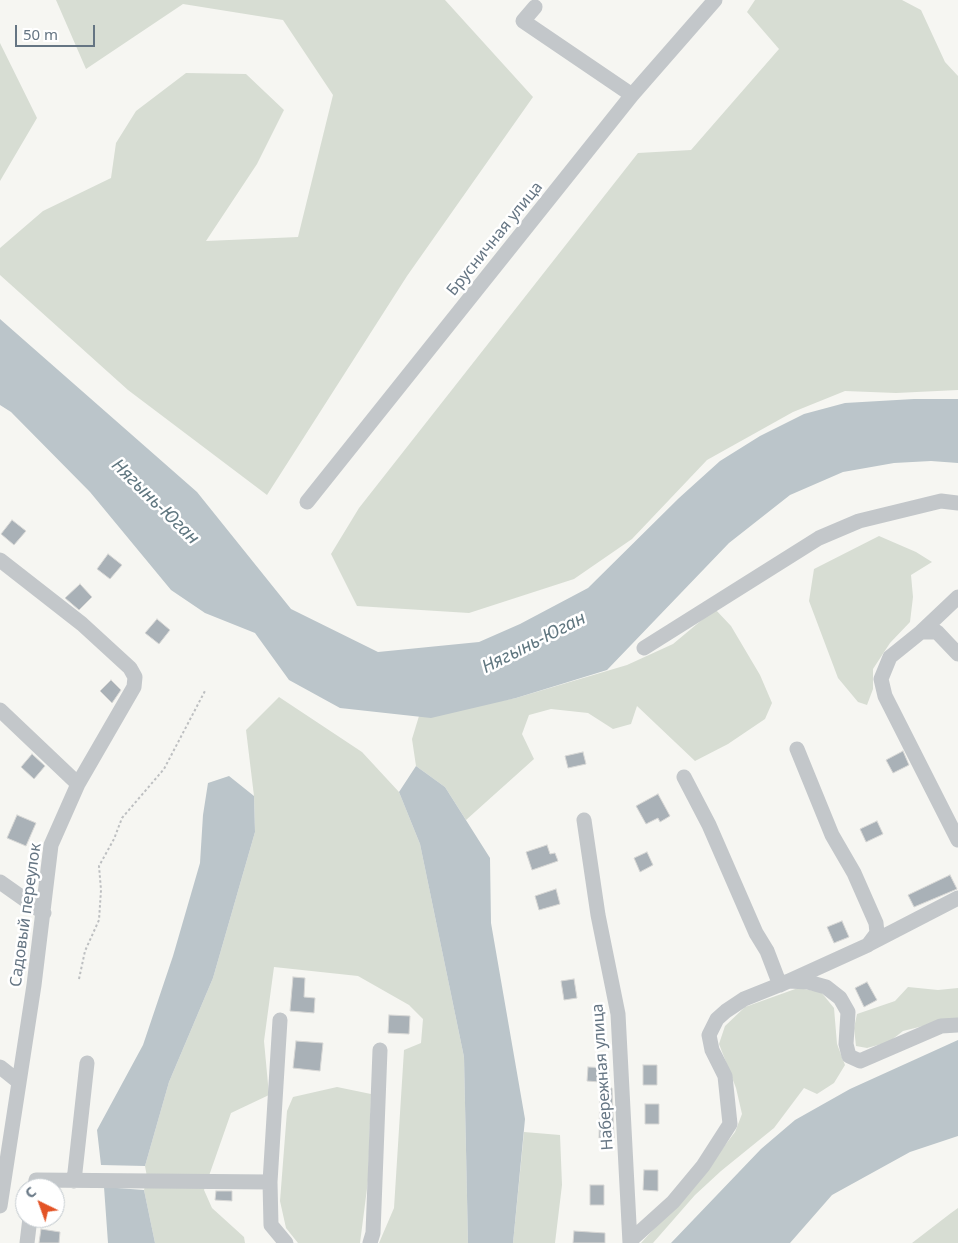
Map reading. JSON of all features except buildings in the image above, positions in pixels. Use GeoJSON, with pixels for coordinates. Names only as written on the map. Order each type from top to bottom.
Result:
{"type":"FeatureCollection","features":[{"type":"Feature","properties":{"kind":"street","name":"Брусничная улица"},"geometry":{"type":"LineString","coordinates":[[307,502],[632,95],[715,0]]}},
{"type":"Feature","properties":{"kind":"street"},"geometry":{"type":"LineString","coordinates":[[535,8],[523,21],[632,95]]}},
{"type":"Feature","properties":{"kind":"street"},"geometry":{"type":"LineString","coordinates":[[644,648],[819,538],[859,521],[941,502],[958,503]]}},
{"type":"Feature","properties":{"kind":"street","name":"Садовый переулок"},"geometry":{"type":"LineString","coordinates":[[0,560],[82,624],[130,668],[135,677],[134,687],[78,784],[51,844],[44,913],[0,1206]]}},
{"type":"Feature","properties":{"kind":"street"},"geometry":{"type":"LineString","coordinates":[[958,598],[890,657],[881,679],[886,696],[958,840]]}},
{"type":"Feature","properties":{"kind":"street"},"geometry":{"type":"LineString","coordinates":[[921,632],[937,632],[958,654]]}},
{"type":"Feature","properties":{"kind":"street"},"geometry":{"type":"LineString","coordinates":[[0,710],[78,784]]}},
{"type":"Feature","properties":{"kind":"street"},"geometry":{"type":"LineString","coordinates":[[797,749],[832,835],[854,873],[876,923],[877,933],[868,945]]}},
{"type":"Feature","properties":{"kind":"street"},"geometry":{"type":"LineString","coordinates":[[684,777],[709,825],[756,934],[767,951],[780,985]]}},
{"type":"Feature","properties":{"kind":"street","name":"Набережная улица"},"geometry":{"type":"LineString","coordinates":[[584,820],[598,915],[618,1014],[631,1242]]}},
{"type":"Feature","properties":{"kind":"street"},"geometry":{"type":"LineString","coordinates":[[0,882],[44,913]]}},
{"type":"Feature","properties":{"kind":"street"},"geometry":{"type":"LineString","coordinates":[[780,985],[868,945],[958,898]]}},
{"type":"Feature","properties":{"kind":"street"},"geometry":{"type":"LineString","coordinates":[[631,1242],[673,1202],[703,1166],[730,1124],[725,1076],[712,1050],[709,1035],[717,1020],[744,999],[789,982],[808,982],[826,987],[840,998],[848,1012],[846,1044],[849,1056],[860,1061],[941,1026],[958,1025]]}},
{"type":"Feature","properties":{"kind":"street"},"geometry":{"type":"LineString","coordinates":[[280,1020],[270,1182],[271,1225],[286,1243]]}},
{"type":"Feature","properties":{"kind":"street"},"geometry":{"type":"LineString","coordinates":[[370,1243],[373,1232],[380,1050]]}},
{"type":"Feature","properties":{"kind":"street"},"geometry":{"type":"LineString","coordinates":[[74,1181],[87,1063]]}},
{"type":"Feature","properties":{"kind":"street"},"geometry":{"type":"LineString","coordinates":[[0,1067],[19,1082]]}},
{"type":"Feature","properties":{"kind":"street"},"geometry":{"type":"LineString","coordinates":[[65,1182],[173,1180],[238,1183],[270,1182]]}},
{"type":"Feature","properties":{"kind":"street"},"geometry":{"type":"LineString","coordinates":[[27,1243],[29,1228]]}},
{"type":"Feature","properties":{"kind":"path"},"geometry":{"type":"LineString","coordinates":[[79,979],[85,951],[99,920],[101,890],[99,866],[114,840],[122,818],[164,769],[206,689]]}},
{"type":"Feature","properties":{"kind":"shaded area"},"geometry":{"type":"Polygon","coordinates":[[[56,0],[445,0],[533,97],[407,276],[267,495],[128,390],[0,275],[0,248],[43,211],[111,178],[116,143],[136,111],[186,73],[246,74],[284,110],[257,164],[206,241],[298,237],[333,95],[283,20],[183,4],[86,69],[56,0]]]}},
{"type":"Feature","properties":{"kind":"shaded area"},"geometry":{"type":"Polygon","coordinates":[[[755,0],[902,0],[921,10],[945,62],[958,76],[958,390],[896,393],[845,391],[793,412],[707,460],[632,539],[574,579],[469,613],[357,606],[331,554],[359,508],[638,153],[691,150],[779,49],[747,12],[755,0]]]}},
{"type":"Feature","properties":{"kind":"shaded area"},"geometry":{"type":"Polygon","coordinates":[[[0,43],[37,118],[0,181],[0,43]]]}},
{"type":"Feature","properties":{"kind":"shaded area"},"geometry":{"type":"Polygon","coordinates":[[[879,536],[916,552],[932,562],[911,575],[913,597],[910,622],[890,643],[873,669],[873,689],[867,705],[858,702],[838,678],[809,601],[814,569],[879,536]]]}},
{"type":"Feature","properties":{"kind":"shaded area"},"geometry":{"type":"Polygon","coordinates":[[[715,609],[731,626],[760,675],[772,703],[765,719],[728,744],[695,761],[637,706],[631,724],[613,729],[588,713],[551,709],[529,715],[522,734],[534,759],[466,820],[445,787],[416,766],[412,739],[419,716],[516,698],[627,665],[673,644],[715,609]]]}},
{"type":"Feature","properties":{"kind":"shaded area"},"geometry":{"type":"Polygon","coordinates":[[[279,697],[362,752],[399,792],[420,844],[464,1057],[468,1243],[379,1243],[394,1208],[404,1050],[421,1043],[423,1019],[409,1005],[358,976],[274,967],[264,1041],[269,1095],[231,1113],[204,1190],[212,1208],[244,1237],[245,1243],[155,1243],[144,1190],[147,1177],[145,1166],[169,1082],[213,978],[255,832],[254,796],[246,730],[279,697]]]}},
{"type":"Feature","properties":{"kind":"shaded area"},"geometry":{"type":"Polygon","coordinates":[[[908,987],[938,990],[958,988],[958,1020],[951,1019],[903,1031],[889,1042],[867,1048],[856,1046],[854,1028],[857,1014],[895,1001],[908,987]]]}},
{"type":"Feature","properties":{"kind":"shaded area"},"geometry":{"type":"Polygon","coordinates":[[[798,988],[821,992],[834,1008],[837,1044],[845,1065],[834,1083],[817,1094],[804,1088],[774,1128],[695,1195],[653,1243],[641,1243],[700,1178],[735,1132],[742,1114],[736,1088],[719,1044],[725,1026],[745,1007],[798,988]]]}},
{"type":"Feature","properties":{"kind":"shaded area"},"geometry":{"type":"Polygon","coordinates":[[[337,1087],[371,1094],[368,1181],[360,1243],[298,1243],[286,1228],[280,1201],[287,1111],[293,1097],[337,1087]]]}},
{"type":"Feature","properties":{"kind":"shaded area"},"geometry":{"type":"Polygon","coordinates":[[[524,1132],[560,1135],[562,1185],[555,1243],[513,1243],[524,1132]]]}},
{"type":"Feature","properties":{"kind":"shaded area"},"geometry":{"type":"Polygon","coordinates":[[[958,1208],[958,1243],[912,1243],[951,1213],[958,1208]]]}},
{"type":"Feature","properties":{"kind":"water","name":"Нягынь-Юган"},"geometry":{"type":"Polygon","coordinates":[[[0,319],[197,492],[291,609],[378,652],[479,642],[520,624],[588,588],[679,498],[720,461],[760,436],[804,414],[845,403],[914,399],[958,399],[958,463],[931,461],[894,463],[843,472],[790,495],[729,543],[607,670],[516,698],[431,718],[340,708],[289,680],[255,633],[205,613],[171,590],[90,492],[11,412],[0,405],[0,319]]]}},
{"type":"Feature","properties":{"kind":"water"},"geometry":{"type":"Polygon","coordinates":[[[416,766],[445,787],[490,858],[491,923],[525,1119],[513,1243],[468,1243],[464,1057],[420,844],[399,792],[416,766]]]}},
{"type":"Feature","properties":{"kind":"water"},"geometry":{"type":"Polygon","coordinates":[[[229,776],[254,796],[255,832],[213,978],[169,1082],[145,1166],[101,1165],[97,1130],[143,1045],[173,956],[200,863],[203,815],[208,783],[229,776]]]}},
{"type":"Feature","properties":{"kind":"water"},"geometry":{"type":"Polygon","coordinates":[[[958,1040],[958,1136],[910,1152],[832,1195],[790,1243],[671,1243],[761,1149],[795,1120],[850,1089],[958,1040]]]}},
{"type":"Feature","properties":{"kind":"water"},"geometry":{"type":"Polygon","coordinates":[[[104,1187],[144,1190],[155,1243],[108,1243],[104,1187]]]}}]}
